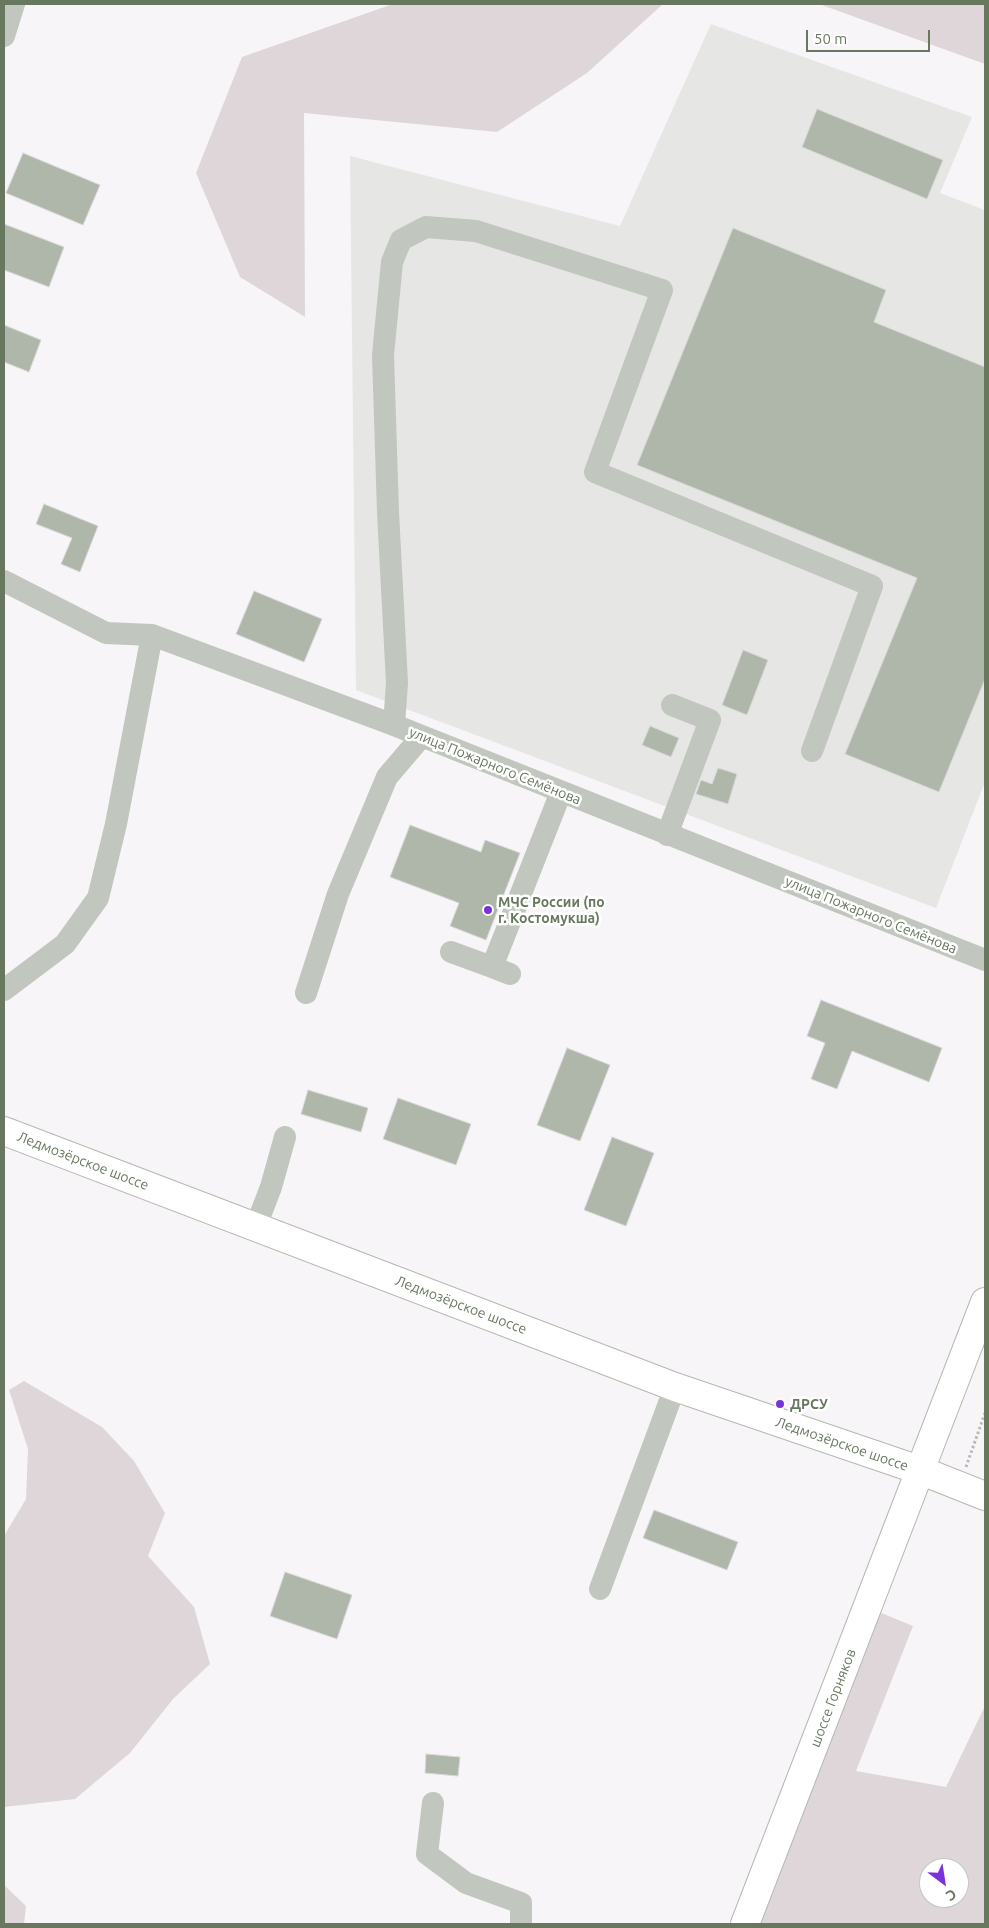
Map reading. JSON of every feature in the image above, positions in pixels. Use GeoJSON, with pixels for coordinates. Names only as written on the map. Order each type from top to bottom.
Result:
{"type":"FeatureCollection","features":[{"type":"Feature","properties":{"kind":"main road","name":"Ледмозёрское шоссе"},"geometry":{"type":"LineString","coordinates":[[4,1131],[256,1226],[674,1388],[922,1471],[985,1496]]}},
{"type":"Feature","properties":{"kind":"main road","name":"шоссе Горняков"},"geometry":{"type":"LineString","coordinates":[[745,1924],[922,1471],[985,1302]]}},
{"type":"Feature","properties":{"kind":"street"},"geometry":{"type":"LineString","coordinates":[[4,36],[14,4]]}},
{"type":"Feature","properties":{"kind":"street"},"geometry":{"type":"LineString","coordinates":[[394,725],[398,683],[388,512],[383,355],[392,262],[402,240],[426,227],[476,231],[662,290],[594,472],[872,586],[812,751]]}},
{"type":"Feature","properties":{"kind":"street","name":"улица Пожарного Семёнова"},"geometry":{"type":"LineString","coordinates":[[4,581],[106,634],[152,635],[394,725],[985,960]]}},
{"type":"Feature","properties":{"kind":"street"},"geometry":{"type":"LineString","coordinates":[[4,990],[65,944],[98,898],[116,824],[152,635]]}},
{"type":"Feature","properties":{"kind":"street"},"geometry":{"type":"LineString","coordinates":[[667,835],[710,720],[672,705]]}},
{"type":"Feature","properties":{"kind":"street"},"geometry":{"type":"LineString","coordinates":[[306,993],[338,894],[387,777],[422,736]]}},
{"type":"Feature","properties":{"kind":"street"},"geometry":{"type":"LineString","coordinates":[[450,952],[501,970],[561,792]]}},
{"type":"Feature","properties":{"kind":"street"},"geometry":{"type":"LineString","coordinates":[[256,1226],[271,1186],[285,1137]]}},
{"type":"Feature","properties":{"kind":"street"},"geometry":{"type":"LineString","coordinates":[[600,1589],[674,1388]]}},
{"type":"Feature","properties":{"kind":"street"},"geometry":{"type":"LineString","coordinates":[[433,1803],[427,1854],[466,1883],[521,1903],[521,1924]]}},
{"type":"Feature","properties":{"kind":"path"},"geometry":{"type":"LineString","coordinates":[[959,1486],[985,1413]]}},
{"type":"Feature","properties":{"kind":"shaded area"},"geometry":{"type":"Polygon","coordinates":[[[393,4],[663,4],[587,73],[497,132],[304,113],[305,317],[240,277],[196,173],[242,57],[393,4]]]}},
{"type":"Feature","properties":{"kind":"shaded area"},"geometry":{"type":"Polygon","coordinates":[[[819,4],[985,4],[985,64],[819,4]]]}},
{"type":"Feature","properties":{"kind":"shaded area"},"geometry":{"type":"Polygon","coordinates":[[[711,24],[972,117],[940,193],[985,210],[985,782],[936,908],[356,690],[350,156],[620,226],[711,24]]]}},
{"type":"Feature","properties":{"kind":"shaded area"},"geometry":{"type":"Polygon","coordinates":[[[24,1381],[102,1427],[134,1461],[165,1513],[148,1556],[194,1607],[210,1664],[173,1699],[130,1753],[75,1799],[4,1807],[4,1536],[26,1499],[28,1449],[9,1390],[24,1381]]]}},
{"type":"Feature","properties":{"kind":"shaded area"},"geometry":{"type":"Polygon","coordinates":[[[874,1610],[913,1626],[856,1771],[946,1787],[985,1706],[985,1924],[760,1924],[874,1610]]]}},
{"type":"Feature","properties":{"kind":"shaded area"},"geometry":{"type":"Polygon","coordinates":[[[4,1885],[26,1906],[24,1924],[4,1924],[4,1885]]]}},
{"type":"Feature","properties":{"kind":"building"},"geometry":{"type":"Polygon","coordinates":[[[817,109],[943,160],[927,199],[802,147],[817,109]]]}},
{"type":"Feature","properties":{"kind":"building"},"geometry":{"type":"Polygon","coordinates":[[[23,153],[100,185],[83,225],[6,193],[23,153]]]}},
{"type":"Feature","properties":{"kind":"building"},"geometry":{"type":"Polygon","coordinates":[[[4,224],[64,247],[49,287],[4,270],[4,224]]]}},
{"type":"Feature","properties":{"kind":"building"},"geometry":{"type":"Polygon","coordinates":[[[733,228],[886,290],[874,322],[985,367],[985,679],[939,792],[845,754],[917,578],[637,465],[733,228]]]}},
{"type":"Feature","properties":{"kind":"building"},"geometry":{"type":"Polygon","coordinates":[[[4,325],[41,340],[29,372],[4,362],[4,325]]]}},
{"type":"Feature","properties":{"kind":"building"},"geometry":{"type":"Polygon","coordinates":[[[44,504],[98,526],[80,572],[61,564],[72,538],[36,524],[44,504]]]}},
{"type":"Feature","properties":{"kind":"building"},"geometry":{"type":"Polygon","coordinates":[[[254,591],[322,619],[304,662],[236,634],[254,591]]]}},
{"type":"Feature","properties":{"kind":"building"},"geometry":{"type":"Polygon","coordinates":[[[743,650],[768,660],[747,715],[722,705],[743,650]]]}},
{"type":"Feature","properties":{"kind":"building"},"geometry":{"type":"Polygon","coordinates":[[[650,726],[679,738],[671,757],[642,745],[650,726]]]}},
{"type":"Feature","properties":{"kind":"building"},"geometry":{"type":"Polygon","coordinates":[[[718,768],[737,774],[728,804],[696,794],[701,780],[712,784],[718,768]]]}},
{"type":"Feature","properties":{"kind":"building"},"geometry":{"type":"Polygon","coordinates":[[[410,825],[481,852],[485,840],[520,853],[486,940],[450,926],[459,903],[390,877],[410,825]]]}},
{"type":"Feature","properties":{"kind":"building"},"geometry":{"type":"Polygon","coordinates":[[[821,1000],[942,1048],[929,1082],[852,1051],[837,1089],[811,1079],[825,1043],[807,1036],[821,1000]]]}},
{"type":"Feature","properties":{"kind":"building"},"geometry":{"type":"Polygon","coordinates":[[[567,1048],[610,1065],[580,1141],[537,1125],[567,1048]]]}},
{"type":"Feature","properties":{"kind":"building"},"geometry":{"type":"Polygon","coordinates":[[[308,1090],[368,1108],[361,1132],[301,1114],[308,1090]]]}},
{"type":"Feature","properties":{"kind":"building"},"geometry":{"type":"Polygon","coordinates":[[[398,1098],[471,1124],[456,1165],[383,1139],[398,1098]]]}},
{"type":"Feature","properties":{"kind":"building"},"geometry":{"type":"Polygon","coordinates":[[[612,1137],[654,1153],[626,1226],[584,1210],[612,1137]]]}},
{"type":"Feature","properties":{"kind":"building"},"geometry":{"type":"Polygon","coordinates":[[[654,1510],[738,1542],[727,1570],[643,1538],[654,1510]]]}},
{"type":"Feature","properties":{"kind":"building"},"geometry":{"type":"Polygon","coordinates":[[[285,1572],[352,1595],[337,1639],[270,1616],[285,1572]]]}},
{"type":"Feature","properties":{"kind":"building"},"geometry":{"type":"Polygon","coordinates":[[[426,1754],[460,1757],[458,1776],[425,1773],[426,1754]]]}},
{"type":"Feature","properties":{"kind":"place","name":"МЧС России (по г. Костомукша)"},"geometry":{"type":"Point","coordinates":[488,910]}},
{"type":"Feature","properties":{"kind":"place","name":"ДРСУ"},"geometry":{"type":"Point","coordinates":[780,1404]}}]}
